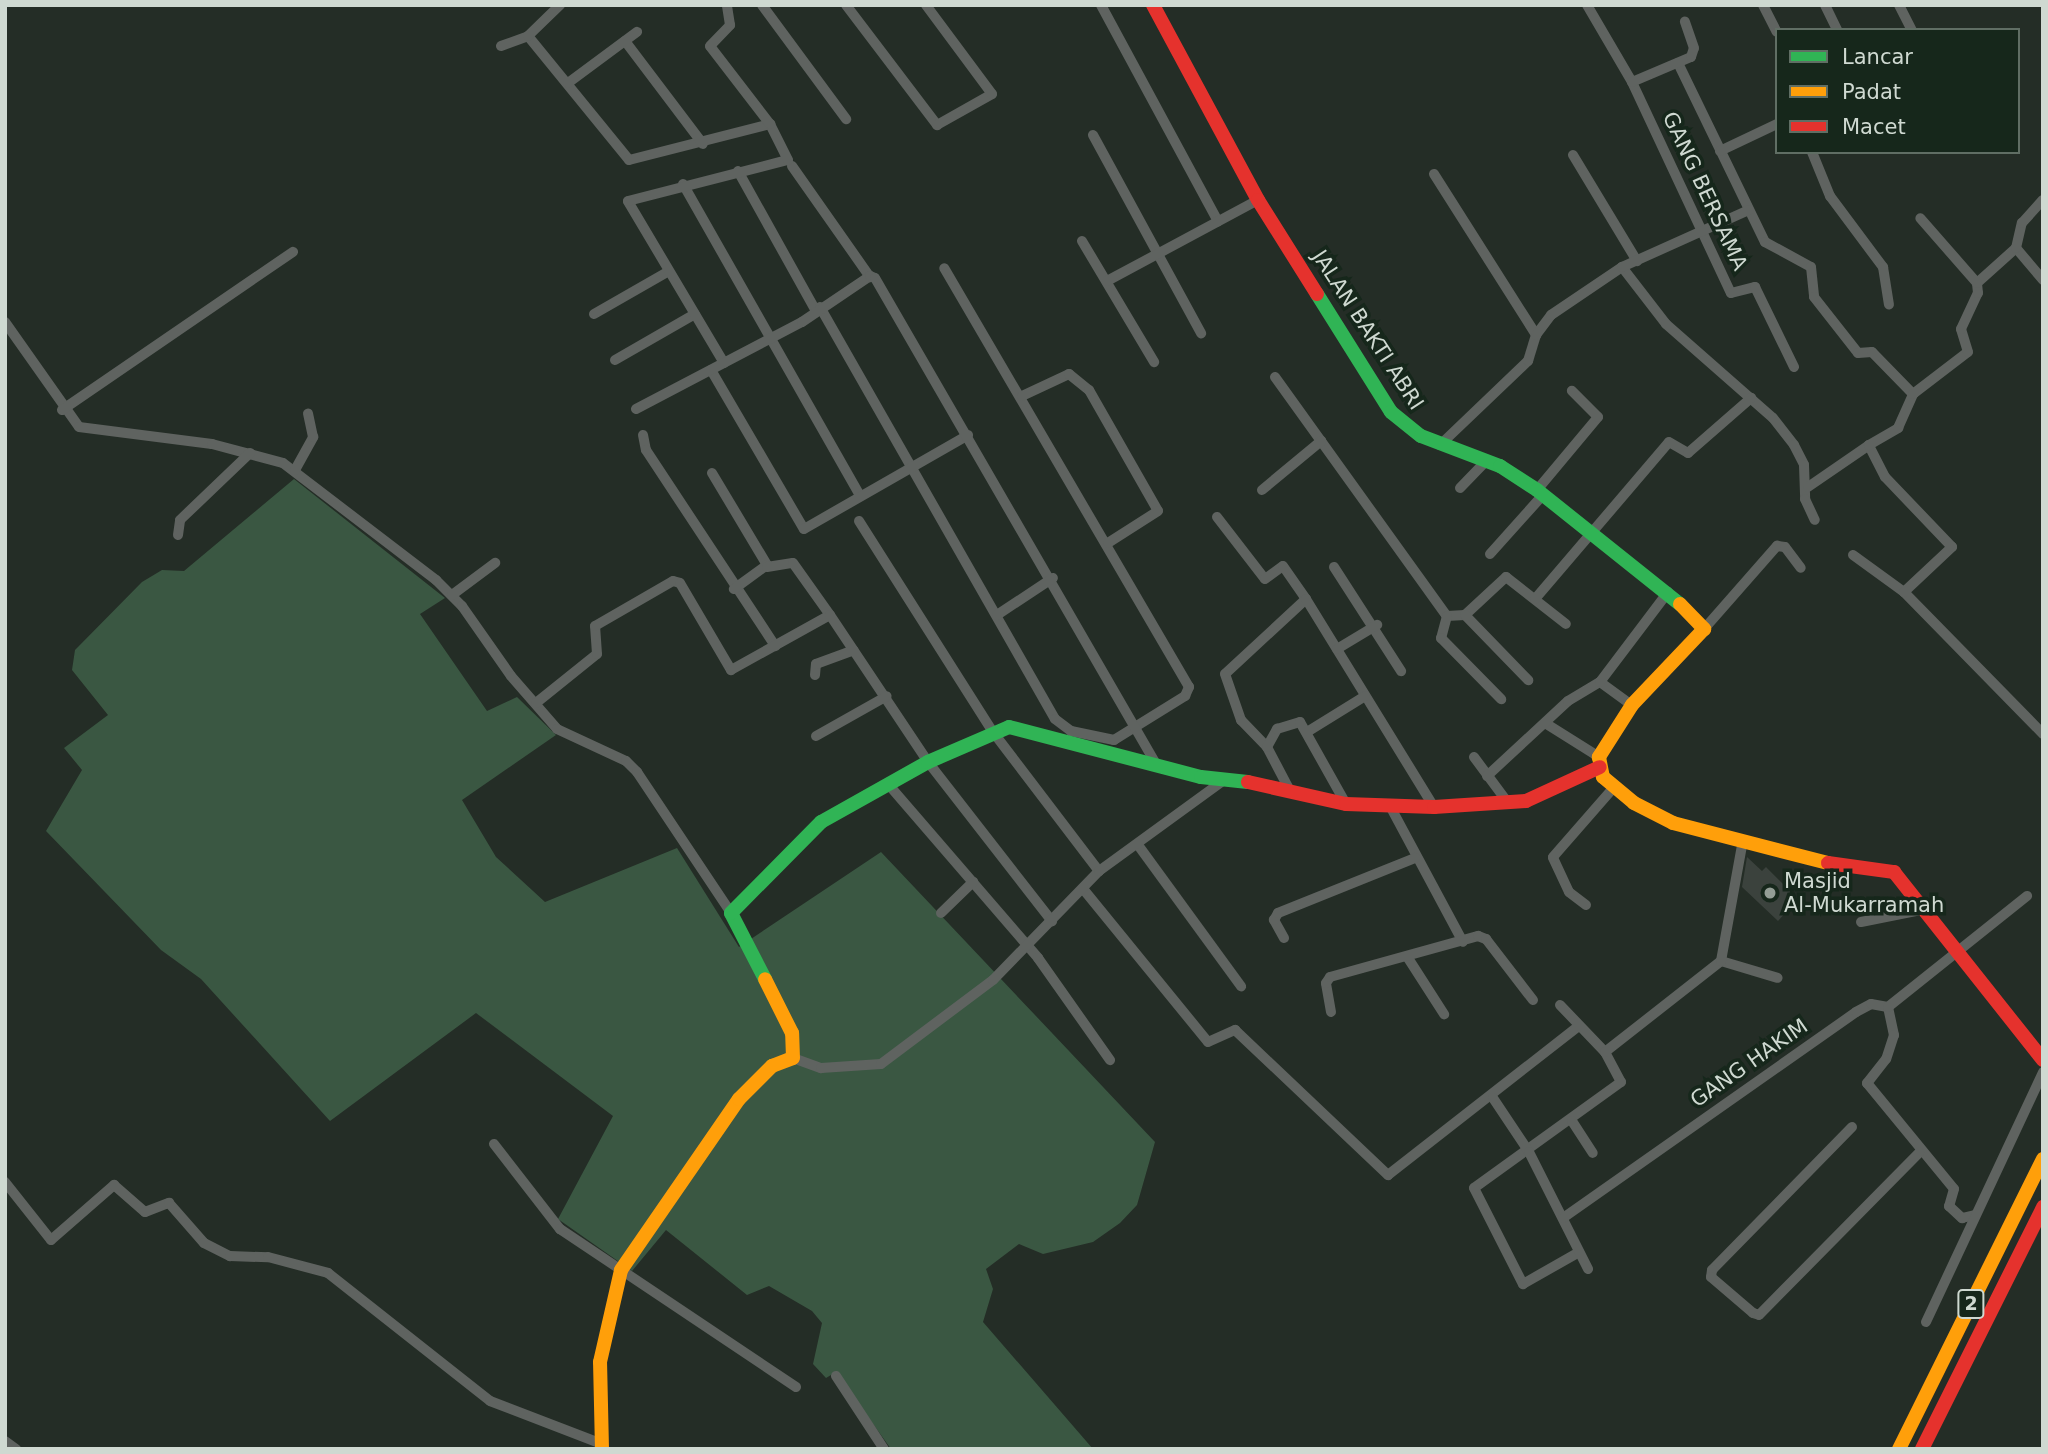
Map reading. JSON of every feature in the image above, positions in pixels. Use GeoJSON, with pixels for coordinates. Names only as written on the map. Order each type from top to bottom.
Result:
{"type":"FeatureCollection","features":[{"type":"Feature","properties":{"kind":"main road","name":"JALAN BAKTI ABRI"},"geometry":{"type":"LineString","coordinates":[[1153,5],[1258,200],[1391,412],[1405,428],[1440,445],[1487,460],[1540,492],[1593,530],[1668,592],[1704,629]]}},
{"type":"Feature","properties":{"kind":"main road"},"geometry":{"type":"LineString","coordinates":[[602,1446],[600,1362],[621,1270],[739,1099],[772,1066],[793,1058],[792,1033],[732,913],[821,822],[928,762],[993,732],[1022,727],[1076,747],[1223,781],[1288,787],[1346,804],[1434,807],[1508,803],[1541,796],[1599,762],[1632,705],[1704,629]]}},
{"type":"Feature","properties":{"kind":"main road"},"geometry":{"type":"LineString","coordinates":[[1599,762],[1614,787],[1661,818],[1803,859],[1883,867],[1901,878],[2043,1060]]}},
{"type":"Feature","properties":{"kind":"main road","name":"2"},"geometry":{"type":"LineString","coordinates":[[1899,1449],[2043,1159]]}},
{"type":"Feature","properties":{"kind":"main road","name":"2"},"geometry":{"type":"LineString","coordinates":[[1922,1449],[2043,1207]]}},
{"type":"Feature","properties":{"kind":"street"},"geometry":{"type":"LineString","coordinates":[[501,46],[528,36],[560,5]]}},
{"type":"Feature","properties":{"kind":"street"},"geometry":{"type":"LineString","coordinates":[[724,363],[628,201],[683,184],[788,160],[769,124],[710,46],[730,25],[727,5]]}},
{"type":"Feature","properties":{"kind":"street"},"geometry":{"type":"LineString","coordinates":[[762,5],[846,119]]}},
{"type":"Feature","properties":{"kind":"street"},"geometry":{"type":"LineString","coordinates":[[846,5],[937,125],[992,94],[926,5]]}},
{"type":"Feature","properties":{"kind":"street"},"geometry":{"type":"LineString","coordinates":[[1101,5],[1218,221]]}},
{"type":"Feature","properties":{"kind":"street","name":"GANG BERSAMA"},"geometry":{"type":"LineString","coordinates":[[1587,5],[1632,82],[1731,293],[1755,287],[1794,367]]}},
{"type":"Feature","properties":{"kind":"street"},"geometry":{"type":"LineString","coordinates":[[1763,5],[1775,28]]}},
{"type":"Feature","properties":{"kind":"street"},"geometry":{"type":"LineString","coordinates":[[1825,5],[1836,28]]}},
{"type":"Feature","properties":{"kind":"street"},"geometry":{"type":"LineString","coordinates":[[1899,5],[1911,28]]}},
{"type":"Feature","properties":{"kind":"street"},"geometry":{"type":"LineString","coordinates":[[1632,82],[1678,63],[1693,53],[1685,22]]}},
{"type":"Feature","properties":{"kind":"street"},"geometry":{"type":"LineString","coordinates":[[568,83],[637,32]]}},
{"type":"Feature","properties":{"kind":"street"},"geometry":{"type":"LineString","coordinates":[[528,36],[629,160],[703,144],[769,124]]}},
{"type":"Feature","properties":{"kind":"street"},"geometry":{"type":"LineString","coordinates":[[625,41],[703,144]]}},
{"type":"Feature","properties":{"kind":"street"},"geometry":{"type":"LineString","coordinates":[[1678,63],[1768,246],[1811,267],[1814,297],[1858,353],[1871,351],[1913,394]]}},
{"type":"Feature","properties":{"kind":"street"},"geometry":{"type":"LineString","coordinates":[[1720,151],[1775,125]]}},
{"type":"Feature","properties":{"kind":"street"},"geometry":{"type":"LineString","coordinates":[[1093,135],[1201,333]]}},
{"type":"Feature","properties":{"kind":"street"},"geometry":{"type":"LineString","coordinates":[[1813,154],[1830,196],[1883,267],[1888,305]]}},
{"type":"Feature","properties":{"kind":"street"},"geometry":{"type":"LineString","coordinates":[[1573,155],[1637,261]]}},
{"type":"Feature","properties":{"kind":"street"},"geometry":{"type":"LineString","coordinates":[[792,166],[870,277],[885,288],[1139,727],[1156,764]]}},
{"type":"Feature","properties":{"kind":"street"},"geometry":{"type":"LineString","coordinates":[[738,172],[913,466],[1060,724],[1109,740],[1139,727],[1189,687],[1108,543],[944,268]]}},
{"type":"Feature","properties":{"kind":"street"},"geometry":{"type":"LineString","coordinates":[[1434,174],[1536,335]]}},
{"type":"Feature","properties":{"kind":"street"},"geometry":{"type":"LineString","coordinates":[[683,184],[767,338],[860,496]]}},
{"type":"Feature","properties":{"kind":"street"},"geometry":{"type":"LineString","coordinates":[[1107,281],[1258,200]]}},
{"type":"Feature","properties":{"kind":"street"},"geometry":{"type":"LineString","coordinates":[[1808,487],[1898,428],[1913,394],[1968,352],[1961,329],[1977,283],[2015,248],[2022,223],[2043,200]]}},
{"type":"Feature","properties":{"kind":"street"},"geometry":{"type":"LineString","coordinates":[[1440,445],[1528,361],[1536,335],[1552,315],[1622,267],[1749,210]]}},
{"type":"Feature","properties":{"kind":"street"},"geometry":{"type":"LineString","coordinates":[[1920,218],[1977,283]]}},
{"type":"Feature","properties":{"kind":"street"},"geometry":{"type":"LineString","coordinates":[[1082,241],[1154,362]]}},
{"type":"Feature","properties":{"kind":"street"},"geometry":{"type":"LineString","coordinates":[[2015,248],[2043,281]]}},
{"type":"Feature","properties":{"kind":"street"},"geometry":{"type":"LineString","coordinates":[[62,410],[293,252]]}},
{"type":"Feature","properties":{"kind":"street"},"geometry":{"type":"LineString","coordinates":[[1622,267],[1666,324],[1751,398],[1794,445],[1808,487],[1805,499],[1815,520]]}},
{"type":"Feature","properties":{"kind":"street"},"geometry":{"type":"LineString","coordinates":[[594,314],[669,271]]}},
{"type":"Feature","properties":{"kind":"street"},"geometry":{"type":"LineString","coordinates":[[636,409],[724,363],[870,277]]}},
{"type":"Feature","properties":{"kind":"street"},"geometry":{"type":"LineString","coordinates":[[615,360],[695,314]]}},
{"type":"Feature","properties":{"kind":"street"},"geometry":{"type":"LineString","coordinates":[[5,322],[74,424],[93,432],[250,453],[295,470],[452,595],[562,733],[626,761],[637,772],[732,913]]}},
{"type":"Feature","properties":{"kind":"street"},"geometry":{"type":"LineString","coordinates":[[711,370],[804,528],[968,435]]}},
{"type":"Feature","properties":{"kind":"street"},"geometry":{"type":"LineString","coordinates":[[1022,396],[1069,374],[1089,390],[1158,511],[1108,543]]}},
{"type":"Feature","properties":{"kind":"street"},"geometry":{"type":"LineString","coordinates":[[1275,377],[1447,616]]}},
{"type":"Feature","properties":{"kind":"street"},"geometry":{"type":"LineString","coordinates":[[1490,554],[1598,417],[1572,391]]}},
{"type":"Feature","properties":{"kind":"street"},"geometry":{"type":"LineString","coordinates":[[1535,599],[1669,442],[1688,453],[1751,398]]}},
{"type":"Feature","properties":{"kind":"street"},"geometry":{"type":"LineString","coordinates":[[295,470],[313,437],[308,414]]}},
{"type":"Feature","properties":{"kind":"street"},"geometry":{"type":"LineString","coordinates":[[643,435],[646,450],[734,589],[775,646]]}},
{"type":"Feature","properties":{"kind":"street"},"geometry":{"type":"LineString","coordinates":[[1262,490],[1321,441]]}},
{"type":"Feature","properties":{"kind":"street"},"geometry":{"type":"LineString","coordinates":[[1869,445],[1885,477],[1952,547],[1904,592]]}},
{"type":"Feature","properties":{"kind":"street"},"geometry":{"type":"LineString","coordinates":[[178,535],[180,520],[250,453]]}},
{"type":"Feature","properties":{"kind":"street"},"geometry":{"type":"LineString","coordinates":[[1460,488],[1487,460]]}},
{"type":"Feature","properties":{"kind":"street"},"geometry":{"type":"LineString","coordinates":[[712,473],[767,567]]}},
{"type":"Feature","properties":{"kind":"street"},"geometry":{"type":"LineString","coordinates":[[1217,517],[1265,579],[1283,566],[1434,807]]}},
{"type":"Feature","properties":{"kind":"street"},"geometry":{"type":"LineString","coordinates":[[859,520],[993,732],[1099,871]]}},
{"type":"Feature","properties":{"kind":"street"},"geometry":{"type":"LineString","coordinates":[[1704,629],[1777,546],[1785,547],[1801,568]]}},
{"type":"Feature","properties":{"kind":"street"},"geometry":{"type":"LineString","coordinates":[[1853,555],[1904,592],[2043,734]]}},
{"type":"Feature","properties":{"kind":"street"},"geometry":{"type":"LineString","coordinates":[[452,595],[495,563]]}},
{"type":"Feature","properties":{"kind":"street"},"geometry":{"type":"LineString","coordinates":[[734,589],[767,567],[793,563],[887,696],[928,762],[1052,921]]}},
{"type":"Feature","properties":{"kind":"street"},"geometry":{"type":"LineString","coordinates":[[1334,566],[1377,625],[1401,671]]}},
{"type":"Feature","properties":{"kind":"street"},"geometry":{"type":"LineString","coordinates":[[997,615],[1054,578]]}},
{"type":"Feature","properties":{"kind":"street"},"geometry":{"type":"LineString","coordinates":[[1447,616],[1465,615],[1502,578],[1535,599],[1566,624]]}},
{"type":"Feature","properties":{"kind":"street"},"geometry":{"type":"LineString","coordinates":[[536,703],[597,654],[595,626],[673,581],[680,583],[726,667],[735,670],[830,615]]}},
{"type":"Feature","properties":{"kind":"street"},"geometry":{"type":"LineString","coordinates":[[1487,776],[1588,685],[1600,682],[1668,592]]}},
{"type":"Feature","properties":{"kind":"street"},"geometry":{"type":"LineString","coordinates":[[1288,787],[1267,747],[1241,720],[1225,674],[1306,599]]}},
{"type":"Feature","properties":{"kind":"street"},"geometry":{"type":"LineString","coordinates":[[1465,615],[1528,680]]}},
{"type":"Feature","properties":{"kind":"street"},"geometry":{"type":"LineString","coordinates":[[1447,616],[1441,638],[1501,699]]}},
{"type":"Feature","properties":{"kind":"street"},"geometry":{"type":"LineString","coordinates":[[1337,649],[1377,625]]}},
{"type":"Feature","properties":{"kind":"street"},"geometry":{"type":"LineString","coordinates":[[815,674],[816,664],[854,650]]}},
{"type":"Feature","properties":{"kind":"street"},"geometry":{"type":"LineString","coordinates":[[1600,682],[1632,705]]}},
{"type":"Feature","properties":{"kind":"street"},"geometry":{"type":"LineString","coordinates":[[816,736],[887,696]]}},
{"type":"Feature","properties":{"kind":"street"},"geometry":{"type":"LineString","coordinates":[[1307,732],[1365,696]]}},
{"type":"Feature","properties":{"kind":"street"},"geometry":{"type":"LineString","coordinates":[[1267,747],[1273,733],[1294,721],[1307,732],[1346,804]]}},
{"type":"Feature","properties":{"kind":"street"},"geometry":{"type":"LineString","coordinates":[[1545,723],[1599,762]]}},
{"type":"Feature","properties":{"kind":"street"},"geometry":{"type":"LineString","coordinates":[[1474,757],[1508,803]]}},
{"type":"Feature","properties":{"kind":"street"},"geometry":{"type":"LineString","coordinates":[[793,1058],[821,1068],[881,1063],[985,987],[1028,948],[1099,871],[1223,781]]}},
{"type":"Feature","properties":{"kind":"street"},"geometry":{"type":"LineString","coordinates":[[888,784],[1028,948],[1110,1060]]}},
{"type":"Feature","properties":{"kind":"street"},"geometry":{"type":"LineString","coordinates":[[1586,905],[1569,892],[1553,857],[1614,787]]}},
{"type":"Feature","properties":{"kind":"street"},"geometry":{"type":"LineString","coordinates":[[1390,806],[1415,858],[1463,942]]}},
{"type":"Feature","properties":{"kind":"street"},"geometry":{"type":"LineString","coordinates":[[1605,1052],[1721,961],[1744,840]]}},
{"type":"Feature","properties":{"kind":"street"},"geometry":{"type":"LineString","coordinates":[[1138,845],[1241,986]]}},
{"type":"Feature","properties":{"kind":"street"},"geometry":{"type":"LineString","coordinates":[[1284,938],[1274,920],[1278,913],[1415,858]]}},
{"type":"Feature","properties":{"kind":"street"},"geometry":{"type":"LineString","coordinates":[[941,913],[973,882]]}},
{"type":"Feature","properties":{"kind":"street"},"geometry":{"type":"LineString","coordinates":[[1084,890],[1208,1042],[1235,1030],[1382,1172],[1393,1173],[1493,1098],[1579,1026]]}},
{"type":"Feature","properties":{"kind":"street"},"geometry":{"type":"LineString","coordinates":[[1975,1215],[1969,1212],[1962,1218],[1949,1206],[1954,1189],[1919,1153],[1867,1083],[1886,1059],[1894,1035],[1888,1007],[1956,948],[2027,896]]}},
{"type":"Feature","properties":{"kind":"street"},"geometry":{"type":"LineString","coordinates":[[1861,922],[1926,909]]}},
{"type":"Feature","properties":{"kind":"street"},"geometry":{"type":"LineString","coordinates":[[1331,1012],[1327,979],[1463,942],[1486,939],[1533,1000]]}},
{"type":"Feature","properties":{"kind":"street"},"geometry":{"type":"LineString","coordinates":[[1408,958],[1444,1014]]}},
{"type":"Feature","properties":{"kind":"street"},"geometry":{"type":"LineString","coordinates":[[1721,961],[1778,978]]}},
{"type":"Feature","properties":{"kind":"street","name":"GANG HAKIM"},"geometry":{"type":"LineString","coordinates":[[1563,1218],[1856,1012],[1871,1004],[1888,1007]]}},
{"type":"Feature","properties":{"kind":"street"},"geometry":{"type":"LineString","coordinates":[[1560,1005],[1605,1052],[1622,1082],[1529,1152],[1474,1188],[1518,1280],[1530,1284],[1579,1252]]}},
{"type":"Feature","properties":{"kind":"street"},"geometry":{"type":"LineString","coordinates":[[1926,1322],[2043,1072]]}},
{"type":"Feature","properties":{"kind":"street"},"geometry":{"type":"LineString","coordinates":[[1493,1098],[1529,1152],[1588,1269]]}},
{"type":"Feature","properties":{"kind":"street"},"geometry":{"type":"LineString","coordinates":[[1572,1121],[1593,1153]]}},
{"type":"Feature","properties":{"kind":"street"},"geometry":{"type":"LineString","coordinates":[[1852,1127],[1712,1270],[1711,1278],[1753,1313],[1759,1315],[1919,1153]]}},
{"type":"Feature","properties":{"kind":"street"},"geometry":{"type":"LineString","coordinates":[[494,1144],[560,1229],[796,1387]]}},
{"type":"Feature","properties":{"kind":"street"},"geometry":{"type":"LineString","coordinates":[[5,1182],[51,1240],[114,1185],[145,1212],[169,1203],[204,1243],[230,1256],[268,1257],[328,1273],[490,1401],[602,1446]]}},
{"type":"Feature","properties":{"kind":"street"},"geometry":{"type":"LineString","coordinates":[[836,1376],[884,1449]]}},
{"type":"Feature","properties":{"kind":"street"},"geometry":{"type":"LineString","coordinates":[[5,1441],[16,1449]]}},
{"type":"Feature","properties":{"kind":"green space"},"geometry":{"type":"Polygon","coordinates":[[[294,479],[445,598],[420,614],[487,711],[517,697],[556,735],[462,800],[496,857],[545,902],[677,848],[739,947],[881,852],[1155,1142],[1137,1205],[1120,1223],[1093,1242],[1043,1254],[1019,1244],[986,1269],[993,1289],[983,1322],[1093,1449],[891,1449],[836,1372],[826,1378],[813,1364],[822,1323],[812,1311],[769,1286],[747,1295],[666,1230],[632,1271],[558,1219],[613,1116],[476,1013],[330,1121],[201,979],[161,950],[46,831],[82,770],[64,748],[108,715],[72,670],[75,650],[142,582],[162,570],[184,571],[294,479]]]}},
{"type":"Feature","properties":{"kind":"building","name":"Masjid Al-Mukarramah"},"geometry":{"type":"Polygon","coordinates":[[[1747,857],[1762,871],[1766,867],[1798,899],[1778,921],[1742,887],[1747,857]]]}},
{"type":"Feature","properties":{"kind":"traffic: fast"},"geometry":{"type":"LineString","coordinates":[[1317,294],[1391,412],[1421,436],[1500,466],[1537,490],[1680,604]]}},
{"type":"Feature","properties":{"kind":"traffic: fast"},"geometry":{"type":"LineString","coordinates":[[765,979],[731,913],[821,822],[928,762],[1009,727],[1201,777],[1248,782]]}},
{"type":"Feature","properties":{"kind":"traffic: slow"},"geometry":{"type":"LineString","coordinates":[[1680,604],[1704,629],[1632,705],[1599,757],[1603,777],[1634,803],[1673,823],[1828,863]]}},
{"type":"Feature","properties":{"kind":"traffic: slow"},"geometry":{"type":"LineString","coordinates":[[602,1449],[600,1362],[621,1270],[739,1099],[772,1066],[793,1058],[792,1033],[765,979]]}},
{"type":"Feature","properties":{"kind":"traffic: slow"},"geometry":{"type":"LineString","coordinates":[[1899,1449],[2043,1159]]}},
{"type":"Feature","properties":{"kind":"traffic: jam"},"geometry":{"type":"LineString","coordinates":[[1153,5],[1258,200],[1317,294]]}},
{"type":"Feature","properties":{"kind":"traffic: jam"},"geometry":{"type":"LineString","coordinates":[[1248,782],[1346,804],[1434,807],[1526,801],[1600,767]]}},
{"type":"Feature","properties":{"kind":"traffic: jam"},"geometry":{"type":"LineString","coordinates":[[1828,863],[1894,872],[2043,1060]]}},
{"type":"Feature","properties":{"kind":"traffic: jam"},"geometry":{"type":"LineString","coordinates":[[1922,1449],[2043,1207]]}},
{"type":"Feature","properties":{"kind":"place","name":"Masjid Al-Mukarramah"},"geometry":{"type":"Point","coordinates":[1770,893]}}]}
